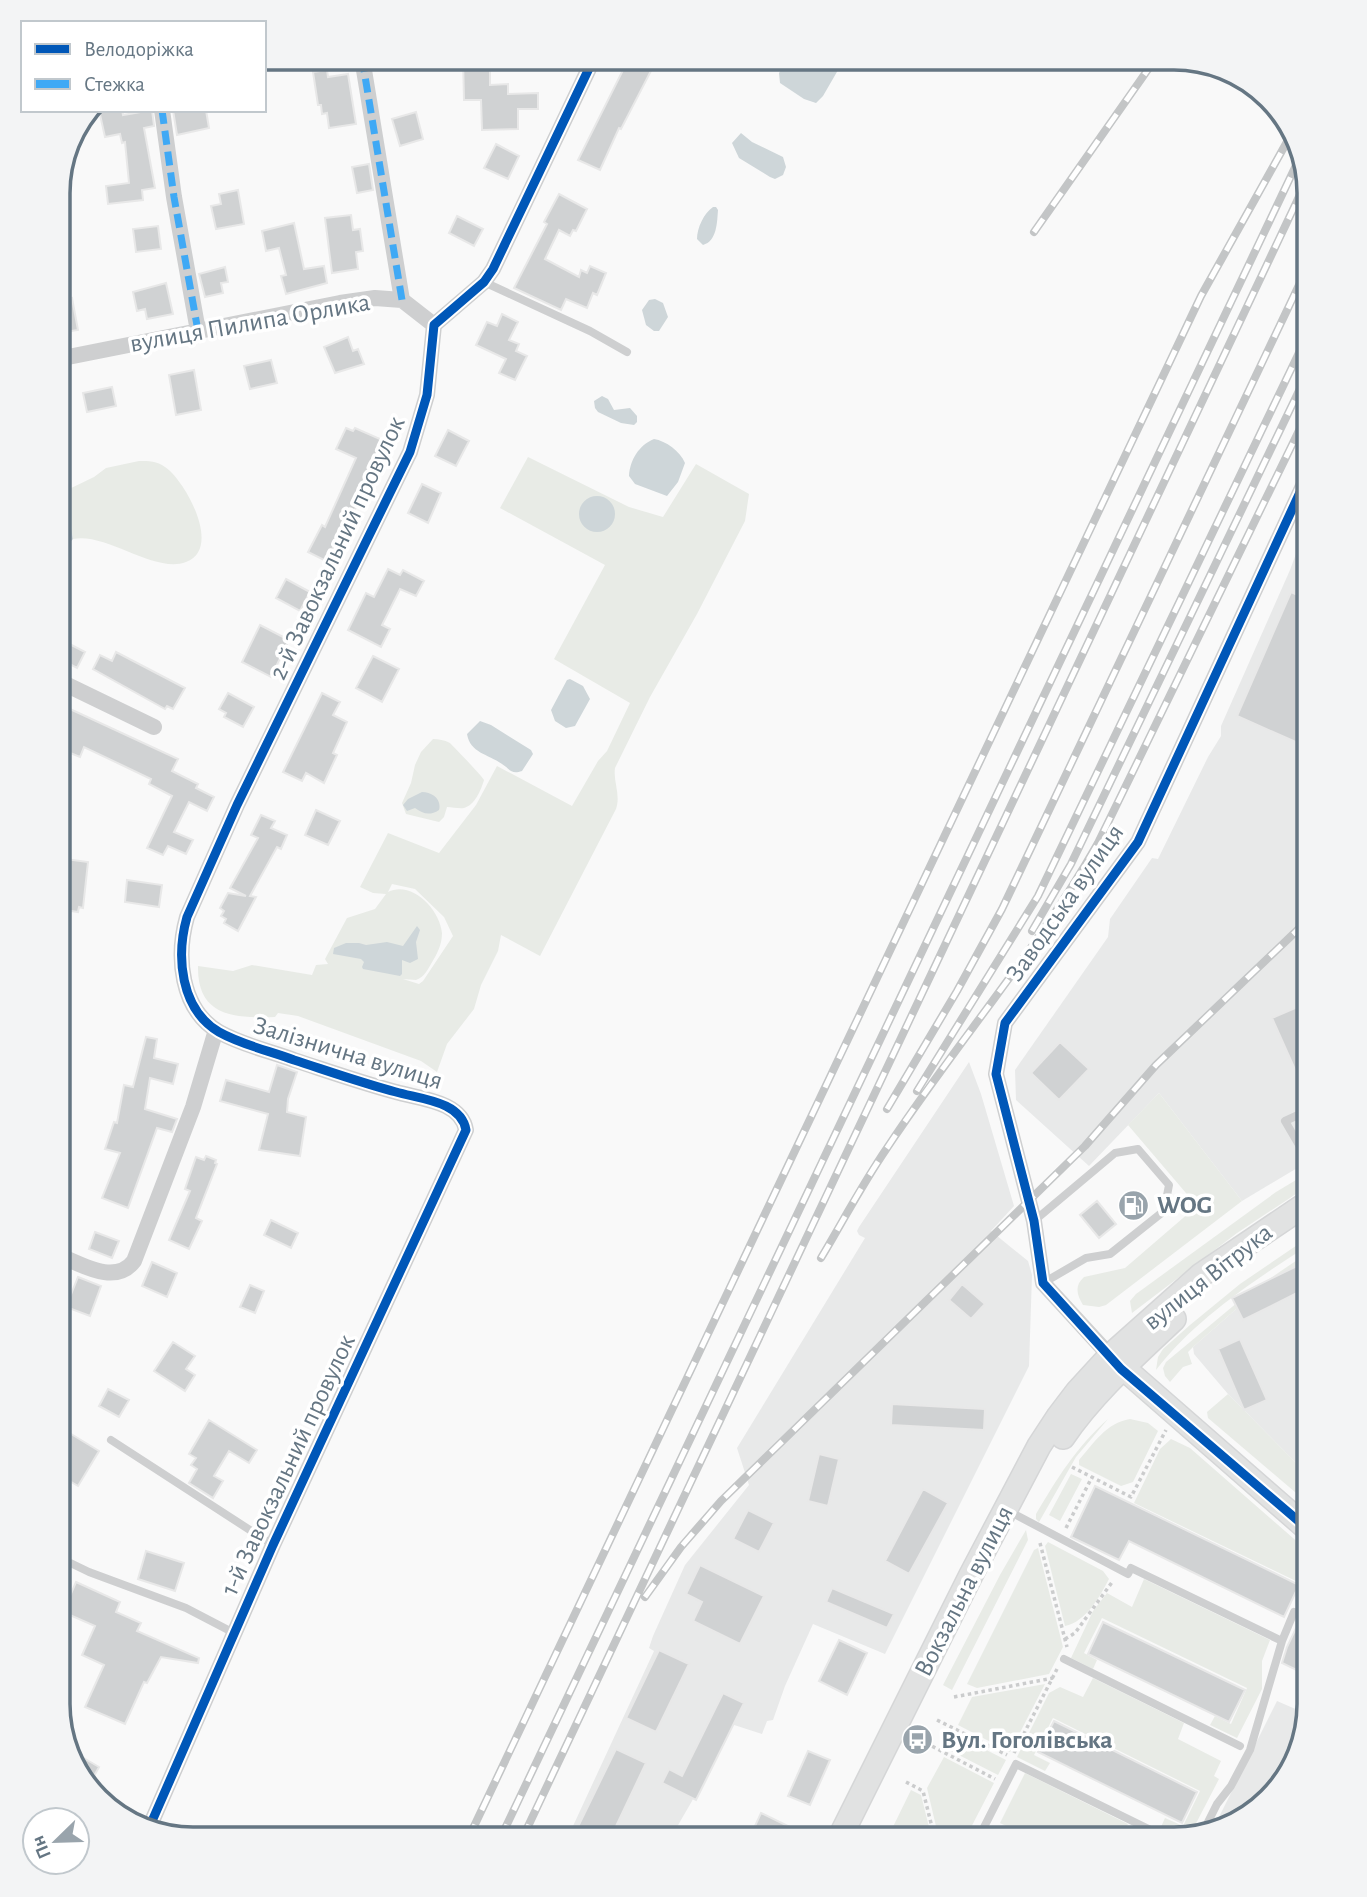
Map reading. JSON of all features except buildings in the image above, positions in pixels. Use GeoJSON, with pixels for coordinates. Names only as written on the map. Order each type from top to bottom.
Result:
{"type":"FeatureCollection","features":[{"type":"Feature","properties":{"kind":"main road","name":"вулиця Вітрука"},"geometry":{"type":"LineString","coordinates":[[1116,1362],[1202,1275],[1297,1210]]}},
{"type":"Feature","properties":{"kind":"main road","name":"вулиця Вітрука"},"geometry":{"type":"LineString","coordinates":[[1116,1362],[1213,1284],[1297,1226]]}},
{"type":"Feature","properties":{"kind":"main road","name":"Вокзальна вулиця"},"geometry":{"type":"LineString","coordinates":[[860,1827],[893,1754],[1057,1445],[1116,1362]]}},
{"type":"Feature","properties":{"kind":"main road","name":"Вокзальна вулиця"},"geometry":{"type":"LineString","coordinates":[[859,1827],[971,1575],[1039,1447],[1077,1392],[1116,1362]]}},
{"type":"Feature","properties":{"kind":"main road"},"geometry":{"type":"LineString","coordinates":[[1116,1362],[1297,1520]]}},
{"type":"Feature","properties":{"kind":"street"},"geometry":{"type":"LineString","coordinates":[[364,70],[402,300]]}},
{"type":"Feature","properties":{"kind":"street"},"geometry":{"type":"LineString","coordinates":[[434,325],[484,282],[493,268],[588,70]]}},
{"type":"Feature","properties":{"kind":"street"},"geometry":{"type":"LineString","coordinates":[[162,112],[174,197],[198,331]]}},
{"type":"Feature","properties":{"kind":"street","name":"вулиця Пилипа Орлика"},"geometry":{"type":"LineString","coordinates":[[70,357],[375,298],[402,300],[434,325]]}},
{"type":"Feature","properties":{"kind":"street","name":"2-й Завокзальний провулок"},"geometry":{"type":"LineString","coordinates":[[216,1030],[202,1017],[190,998],[183,978],[182,933],[237,805],[410,452],[428,395],[434,325]]}},
{"type":"Feature","properties":{"kind":"street","name":"Заводська вулиця"},"geometry":{"type":"LineString","coordinates":[[1043,1283],[1034,1221],[996,1073],[1004,1023],[1138,842],[1297,499]]}},
{"type":"Feature","properties":{"kind":"street"},"geometry":{"type":"LineString","coordinates":[[70,688],[154,727]]}},
{"type":"Feature","properties":{"kind":"street"},"geometry":{"type":"LineString","coordinates":[[70,1260],[111,1273],[121,1273],[134,1261],[193,1107],[216,1030]]}},
{"type":"Feature","properties":{"kind":"street","name":"Залізнична вулиця"},"geometry":{"type":"LineString","coordinates":[[216,1030],[231,1038],[329,1071],[447,1106],[458,1112],[464,1120]]}},
{"type":"Feature","properties":{"kind":"street","name":"1-й Завокзальний провулок"},"geometry":{"type":"LineString","coordinates":[[153,1820],[273,1545],[463,1141],[466,1130],[464,1120]]}},
{"type":"Feature","properties":{"kind":"street"},"geometry":{"type":"LineString","coordinates":[[1043,1283],[1116,1362]]}},
{"type":"Feature","properties":{"kind":"lane"},"geometry":{"type":"LineString","coordinates":[[484,282],[590,331],[627,352]]}},
{"type":"Feature","properties":{"kind":"lane"},"geometry":{"type":"LineString","coordinates":[[1297,1116],[1285,1121],[1297,1142]]}},
{"type":"Feature","properties":{"kind":"lane"},"geometry":{"type":"LineString","coordinates":[[1034,1221],[1115,1153],[1138,1149],[1170,1185],[1164,1211],[1110,1254],[1086,1258],[1043,1283]]}},
{"type":"Feature","properties":{"kind":"lane"},"geometry":{"type":"LineString","coordinates":[[111,1440],[273,1545]]}},
{"type":"Feature","properties":{"kind":"lane"},"geometry":{"type":"LineString","coordinates":[[1018,1516],[1121,1571],[1128,1574],[1132,1568],[1282,1641]]}},
{"type":"Feature","properties":{"kind":"lane"},"geometry":{"type":"LineString","coordinates":[[70,1563],[186,1608],[234,1633]]}},
{"type":"Feature","properties":{"kind":"lane"},"geometry":{"type":"LineString","coordinates":[[1208,1822],[1250,1750],[1282,1641],[1294,1612]]}},
{"type":"Feature","properties":{"kind":"lane"},"geometry":{"type":"LineString","coordinates":[[1064,1659],[1240,1746]]}},
{"type":"Feature","properties":{"kind":"lane"},"geometry":{"type":"LineString","coordinates":[[984,1827],[1016,1764],[1145,1827]]}},
{"type":"Feature","properties":{"kind":"path"},"geometry":{"type":"LineString","coordinates":[[1072,1467],[1130,1497],[1166,1430]]}},
{"type":"Feature","properties":{"kind":"path"},"geometry":{"type":"LineString","coordinates":[[1060,1539],[1092,1477]]}},
{"type":"Feature","properties":{"kind":"path"},"geometry":{"type":"LineString","coordinates":[[937,1720],[1012,1758],[1068,1651],[1037,1532]]}},
{"type":"Feature","properties":{"kind":"path"},"geometry":{"type":"LineString","coordinates":[[1065,1639],[1075,1633],[1121,1571]]}},
{"type":"Feature","properties":{"kind":"path"},"geometry":{"type":"LineString","coordinates":[[954,1697],[1053,1678]]}},
{"type":"Feature","properties":{"kind":"path"},"geometry":{"type":"LineString","coordinates":[[926,1743],[1006,1784]]}},
{"type":"Feature","properties":{"kind":"path"},"geometry":{"type":"LineString","coordinates":[[906,1782],[923,1791],[932,1827]]}},
{"type":"Feature","properties":{"kind":"shaded area"},"geometry":{"type":"Polygon","coordinates":[[[781,70],[838,70],[816,103],[804,99],[780,83],[781,70]]]}},
{"type":"Feature","properties":{"kind":"shaded area"},"geometry":{"type":"Polygon","coordinates":[[[741,133],[752,142],[783,157],[786,167],[783,175],[775,179],[739,158],[732,143],[741,133]]]}},
{"type":"Feature","properties":{"kind":"shaded area"},"geometry":{"type":"Polygon","coordinates":[[[713,207],[718,210],[715,231],[711,240],[703,245],[697,239],[698,230],[713,207]]]}},
{"type":"Feature","properties":{"kind":"shaded area"},"geometry":{"type":"Polygon","coordinates":[[[655,299],[663,303],[668,317],[659,331],[646,325],[642,310],[649,300],[655,299]]]}},
{"type":"Feature","properties":{"kind":"shaded area"},"geometry":{"type":"Polygon","coordinates":[[[602,396],[608,399],[614,410],[630,408],[637,416],[637,422],[634,425],[621,423],[598,412],[594,401],[602,396]]]}},
{"type":"Feature","properties":{"kind":"shaded area"},"geometry":{"type":"Polygon","coordinates":[[[654,439],[672,447],[685,463],[678,482],[667,496],[635,484],[629,476],[636,454],[654,439]]]}},
{"type":"Feature","properties":{"kind":"shaded area"},"geometry":{"type":"Polygon","coordinates":[[[528,457],[629,507],[663,517],[696,464],[749,494],[745,521],[615,768],[618,799],[616,809],[540,956],[501,935],[498,951],[481,985],[474,1009],[447,1044],[437,1072],[421,1061],[298,1016],[278,1013],[275,1017],[246,1017],[221,1011],[211,1005],[204,996],[199,983],[198,966],[233,971],[252,965],[312,975],[316,965],[328,964],[325,959],[347,918],[375,909],[386,894],[373,893],[360,887],[388,833],[439,853],[476,805],[497,766],[572,806],[598,761],[607,751],[630,703],[554,659],[605,565],[500,508],[528,457]],[[392,884],[388,892],[397,889],[415,893],[430,906],[440,924],[440,945],[427,971],[416,980],[403,979],[419,984],[453,936],[444,917],[415,889],[392,884]]]}},
{"type":"Feature","properties":{"kind":"shaded area"},"geometry":{"type":"Polygon","coordinates":[[[150,461],[165,467],[173,474],[197,514],[201,544],[197,555],[186,562],[174,564],[145,558],[100,541],[73,539],[70,489],[106,468],[150,461]]]}},
{"type":"Feature","properties":{"kind":"shaded area"},"geometry":{"type":"Polygon","coordinates":[[[597,496],[610,501],[615,514],[610,527],[597,532],[584,527],[579,514],[584,501],[597,496]]]}},
{"type":"Feature","properties":{"kind":"shaded area"},"geometry":{"type":"Polygon","coordinates":[[[1297,551],[1297,1168],[1242,1201],[1159,1093],[1089,1166],[1016,1100],[1015,1070],[1108,937],[1110,919],[1152,858],[1158,859],[1221,736],[1221,726],[1297,551]]]}},
{"type":"Feature","properties":{"kind":"shaded area"},"geometry":{"type":"Polygon","coordinates":[[[570,679],[583,686],[590,699],[575,726],[566,728],[555,721],[551,710],[570,679]]]}},
{"type":"Feature","properties":{"kind":"shaded area"},"geometry":{"type":"Polygon","coordinates":[[[480,721],[531,750],[533,754],[522,771],[511,771],[472,745],[467,734],[480,721]]]}},
{"type":"Feature","properties":{"kind":"shaded area"},"geometry":{"type":"Polygon","coordinates":[[[433,739],[450,743],[484,780],[471,804],[464,808],[447,807],[439,822],[406,814],[402,803],[421,752],[433,739]]]}},
{"type":"Feature","properties":{"kind":"shaded area"},"geometry":{"type":"Polygon","coordinates":[[[422,792],[435,797],[440,806],[439,810],[430,814],[415,808],[407,811],[403,805],[408,799],[422,792]]]}},
{"type":"Feature","properties":{"kind":"shaded area"},"geometry":{"type":"Polygon","coordinates":[[[417,926],[420,930],[416,942],[418,959],[410,963],[402,960],[400,976],[363,969],[364,962],[361,959],[333,954],[334,948],[346,943],[366,945],[387,942],[403,946],[417,926]]]}},
{"type":"Feature","properties":{"kind":"shaded area"},"geometry":{"type":"Polygon","coordinates":[[[969,1062],[1014,1206],[991,1231],[1028,1261],[1032,1275],[1029,1366],[885,1654],[813,1624],[773,1720],[767,1721],[762,1734],[728,1723],[677,1827],[573,1827],[654,1651],[649,1648],[653,1636],[685,1565],[749,1485],[737,1448],[865,1238],[859,1235],[859,1227],[969,1062]]]}},
{"type":"Feature","properties":{"kind":"shaded area"},"geometry":{"type":"Polygon","coordinates":[[[1159,1093],[1242,1201],[1106,1305],[1083,1305],[1078,1291],[1084,1277],[1125,1268],[1197,1206],[1128,1125],[1159,1093]]]}},
{"type":"Feature","properties":{"kind":"shaded area"},"geometry":{"type":"Polygon","coordinates":[[[1297,1179],[1297,1193],[1237,1233],[1132,1313],[1130,1301],[1136,1294],[1297,1179]]]}},
{"type":"Feature","properties":{"kind":"shaded area"},"geometry":{"type":"Polygon","coordinates":[[[1297,1245],[1297,1253],[1207,1317],[1156,1370],[1158,1357],[1163,1349],[1240,1284],[1297,1245]]]}},
{"type":"Feature","properties":{"kind":"shaded area"},"geometry":{"type":"Polygon","coordinates":[[[1297,1260],[1297,1267],[1260,1288],[1193,1347],[1188,1352],[1192,1364],[1183,1367],[1170,1382],[1163,1368],[1166,1362],[1250,1292],[1297,1260]]]}},
{"type":"Feature","properties":{"kind":"shaded area"},"geometry":{"type":"Polygon","coordinates":[[[1297,1266],[1297,1464],[1228,1394],[1194,1354],[1193,1347],[1260,1288],[1297,1266]]]}},
{"type":"Feature","properties":{"kind":"shaded area"},"geometry":{"type":"Polygon","coordinates":[[[1228,1394],[1297,1464],[1297,1494],[1208,1418],[1207,1412],[1228,1394]]]}},
{"type":"Feature","properties":{"kind":"shaded area"},"geometry":{"type":"Polygon","coordinates":[[[1108,1419],[1076,1457],[1039,1522],[1036,1514],[1060,1476],[1086,1441],[1108,1419]]]}},
{"type":"Feature","properties":{"kind":"shaded area"},"geometry":{"type":"Polygon","coordinates":[[[1130,1419],[1148,1423],[1158,1431],[1133,1482],[1121,1486],[1079,1465],[1079,1460],[1101,1435],[1114,1425],[1130,1419]]]}},
{"type":"Feature","properties":{"kind":"shaded area"},"geometry":{"type":"Polygon","coordinates":[[[1171,1439],[1190,1448],[1297,1542],[1297,1582],[1134,1503],[1160,1449],[1171,1439]]]}},
{"type":"Feature","properties":{"kind":"shaded area"},"geometry":{"type":"Polygon","coordinates":[[[1071,1474],[1082,1479],[1060,1521],[1049,1515],[1071,1474]]]}},
{"type":"Feature","properties":{"kind":"shaded area"},"geometry":{"type":"Polygon","coordinates":[[[1026,1530],[1028,1540],[952,1690],[943,1685],[1026,1530]]]}},
{"type":"Feature","properties":{"kind":"shaded area"},"geometry":{"type":"Polygon","coordinates":[[[1048,1542],[1103,1571],[1109,1579],[1086,1614],[1073,1624],[1065,1626],[1045,1546],[1048,1542]]]}},
{"type":"Feature","properties":{"kind":"shaded area"},"geometry":{"type":"Polygon","coordinates":[[[1038,1548],[1063,1647],[1049,1674],[977,1688],[967,1684],[1034,1550],[1038,1548]]]}},
{"type":"Feature","properties":{"kind":"shaded area"},"geometry":{"type":"Polygon","coordinates":[[[1144,1579],[1270,1640],[1262,1661],[1262,1689],[1237,1738],[1210,1725],[1215,1716],[1231,1724],[1247,1688],[1102,1618],[1084,1653],[1097,1660],[1093,1669],[1071,1658],[1093,1611],[1107,1593],[1132,1607],[1144,1579]]]}},
{"type":"Feature","properties":{"kind":"shaded area"},"geometry":{"type":"Polygon","coordinates":[[[1093,1678],[1184,1723],[1178,1739],[1221,1761],[1214,1776],[1219,1779],[1195,1825],[1174,1827],[1161,1827],[1165,1818],[1183,1826],[1200,1791],[1053,1718],[1034,1755],[1050,1763],[1045,1771],[1017,1757],[1049,1693],[1060,1687],[1083,1697],[1093,1678]]]}},
{"type":"Feature","properties":{"kind":"shaded area"},"geometry":{"type":"Polygon","coordinates":[[[1045,1684],[1010,1752],[958,1725],[972,1697],[1045,1684]]]}},
{"type":"Feature","properties":{"kind":"shaded area"},"geometry":{"type":"Polygon","coordinates":[[[1277,1701],[1297,1710],[1288,1751],[1272,1779],[1249,1802],[1218,1819],[1277,1701]]]}},
{"type":"Feature","properties":{"kind":"shaded area"},"geometry":{"type":"Polygon","coordinates":[[[955,1734],[1006,1760],[998,1775],[947,1749],[955,1734]]]}},
{"type":"Feature","properties":{"kind":"shaded area"},"geometry":{"type":"Polygon","coordinates":[[[944,1757],[994,1783],[971,1827],[936,1827],[927,1788],[944,1757]]]}},
{"type":"Feature","properties":{"kind":"shaded area"},"geometry":{"type":"Polygon","coordinates":[[[1025,1773],[1128,1824],[1126,1827],[1008,1827],[1000,1823],[1025,1773]]]}},
{"type":"Feature","properties":{"kind":"shaded area"},"geometry":{"type":"Polygon","coordinates":[[[911,1790],[921,1795],[929,1827],[893,1827],[911,1790]]]}},
{"type":"Feature","properties":{"kind":"railway"},"geometry":{"type":"LineString","coordinates":[[1034,232],[1148,70]]}},
{"type":"Feature","properties":{"kind":"railway"},"geometry":{"type":"LineString","coordinates":[[474,1827],[1201,296],[1286,143]]}},
{"type":"Feature","properties":{"kind":"railway"},"geometry":{"type":"LineString","coordinates":[[506,1827],[1294,169]]}},
{"type":"Feature","properties":{"kind":"railway"},"geometry":{"type":"LineString","coordinates":[[528,1827],[1297,201]]}},
{"type":"Feature","properties":{"kind":"railway"},"geometry":{"type":"LineString","coordinates":[[887,1109],[1002,909],[1297,289]]}},
{"type":"Feature","properties":{"kind":"railway"},"geometry":{"type":"LineString","coordinates":[[917,1091],[1038,896],[1297,357]]}},
{"type":"Feature","properties":{"kind":"railway"},"geometry":{"type":"LineString","coordinates":[[1032,931],[1071,864],[1297,395]]}},
{"type":"Feature","properties":{"kind":"railway"},"geometry":{"type":"LineString","coordinates":[[821,1258],[887,1148],[1049,922],[1098,843],[1297,435]]}},
{"type":"Feature","properties":{"kind":"railway"},"geometry":{"type":"LineString","coordinates":[[645,1597],[681,1547],[721,1501],[1085,1146],[1156,1065],[1297,930]]}},
{"type":"Feature","properties":{"kind":"marked path"},"geometry":{"type":"LineString","coordinates":[[364,70],[402,300]]}},
{"type":"Feature","properties":{"kind":"marked path"},"geometry":{"type":"LineString","coordinates":[[162,112],[174,197],[198,331]]}},
{"type":"Feature","properties":{"kind":"cycle path"},"geometry":{"type":"LineString","coordinates":[[152,1820],[273,1545],[466,1130],[463,1120],[456,1113],[438,1103],[345,1077],[219,1032],[196,1010],[184,981],[182,948],[187,917],[237,805],[410,452],[427,395],[434,325],[484,282],[493,269],[588,70]]}},
{"type":"Feature","properties":{"kind":"cycle path"},"geometry":{"type":"LineString","coordinates":[[1297,499],[1138,842],[1005,1023],[996,1074],[1034,1221],[1043,1283],[1121,1369],[1297,1520]]}},
{"type":"Feature","properties":{"kind":"place","name":"WOG"},"geometry":{"type":"Point","coordinates":[1134,1205]}},
{"type":"Feature","properties":{"kind":"place","name":"Вул. Гоголівська"},"geometry":{"type":"Point","coordinates":[918,1740]}}]}
